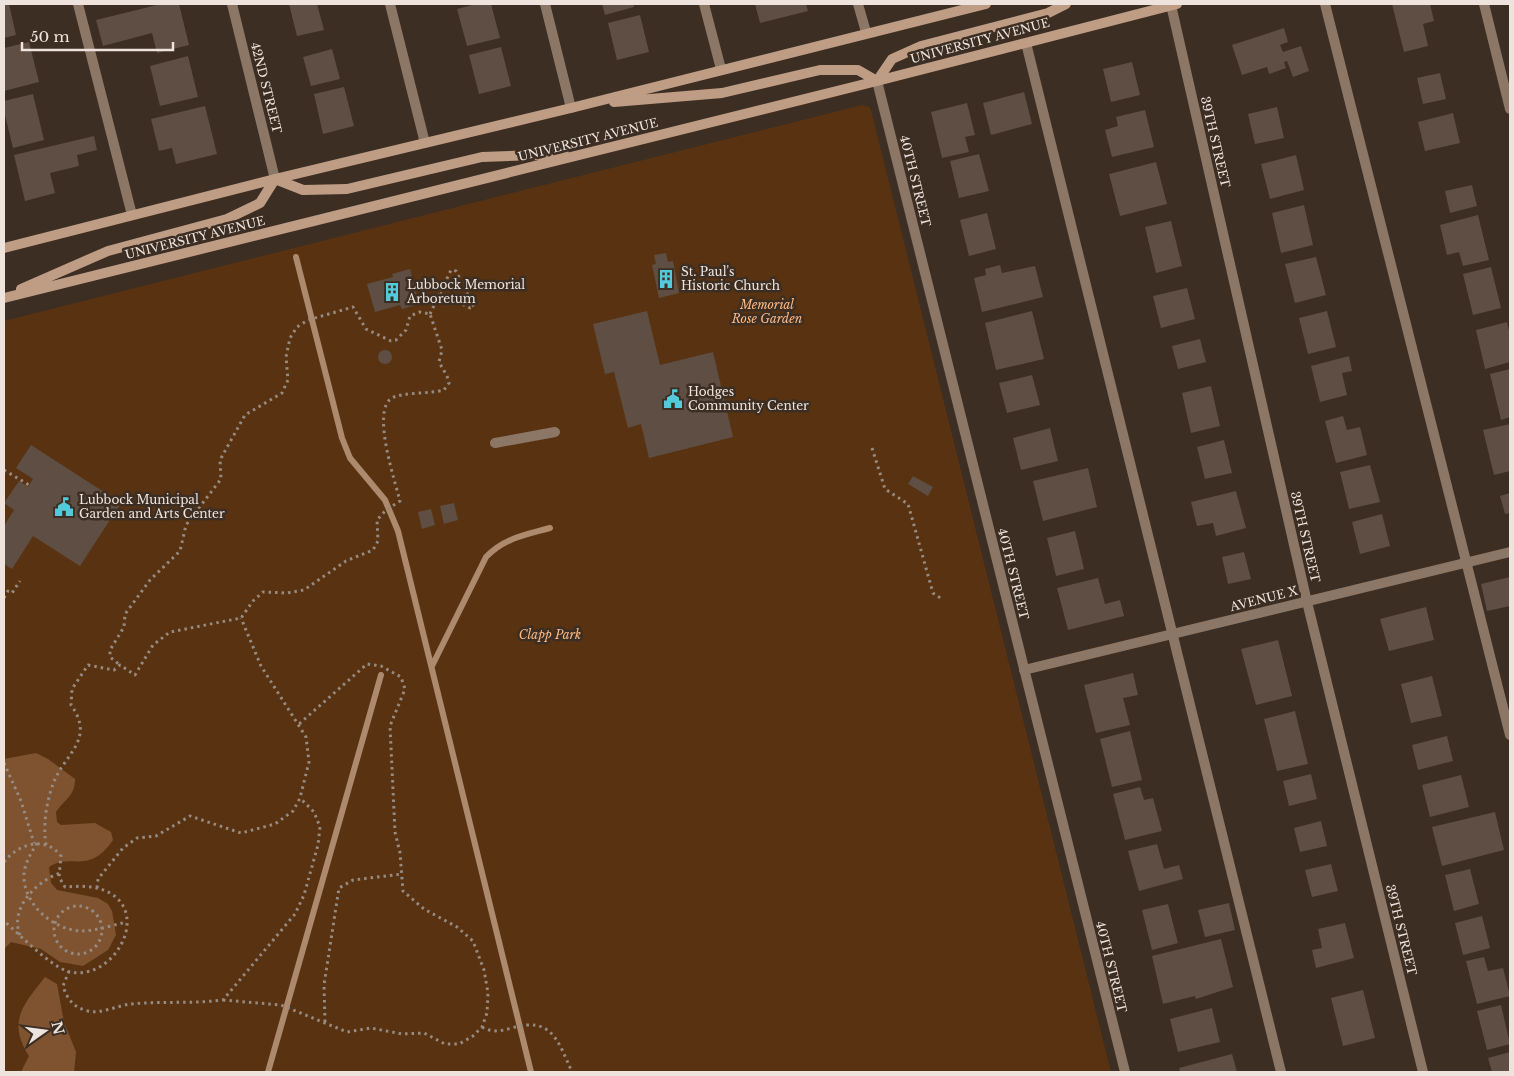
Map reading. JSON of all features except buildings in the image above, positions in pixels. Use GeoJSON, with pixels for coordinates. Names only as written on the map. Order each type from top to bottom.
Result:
{"type":"FeatureCollection","features":[{"type":"Feature","properties":{"kind":"main road"},"geometry":{"type":"LineString","coordinates":[[4,248],[275,179],[571,108],[866,32],[986,4]]}},
{"type":"Feature","properties":{"kind":"main road"},"geometry":{"type":"LineString","coordinates":[[586,104],[722,93],[820,70],[858,70],[877,81],[892,59],[921,46],[1048,13],[1066,4]]}},
{"type":"Feature","properties":{"kind":"main road","name":"UNIVERSITY AVENUE"},"geometry":{"type":"LineString","coordinates":[[4,297],[877,81],[1174,4]]}},
{"type":"Feature","properties":{"kind":"main road"},"geometry":{"type":"LineString","coordinates":[[275,179],[303,190],[348,189],[482,157],[584,154]]}},
{"type":"Feature","properties":{"kind":"main road"},"geometry":{"type":"LineString","coordinates":[[4,297],[108,251],[227,219],[260,203],[275,179]]}},
{"type":"Feature","properties":{"kind":"street"},"geometry":{"type":"LineString","coordinates":[[78,4],[132,216]]}},
{"type":"Feature","properties":{"kind":"street","name":"42ND STREET"},"geometry":{"type":"LineString","coordinates":[[232,4],[275,179]]}},
{"type":"Feature","properties":{"kind":"street"},"geometry":{"type":"LineString","coordinates":[[390,4],[425,143]]}},
{"type":"Feature","properties":{"kind":"street"},"geometry":{"type":"LineString","coordinates":[[545,4],[571,108]]}},
{"type":"Feature","properties":{"kind":"street"},"geometry":{"type":"LineString","coordinates":[[704,4],[721,70]]}},
{"type":"Feature","properties":{"kind":"street"},"geometry":{"type":"LineString","coordinates":[[858,4],[866,32]]}},
{"type":"Feature","properties":{"kind":"street","name":"39TH STREET"},"geometry":{"type":"LineString","coordinates":[[1174,4],[1307,602],[1423,1072]]}},
{"type":"Feature","properties":{"kind":"street"},"geometry":{"type":"LineString","coordinates":[[1325,4],[1510,735]]}},
{"type":"Feature","properties":{"kind":"street"},"geometry":{"type":"LineString","coordinates":[[1484,4],[1510,109]]}},
{"type":"Feature","properties":{"kind":"street"},"geometry":{"type":"LineString","coordinates":[[1026,42],[1281,1072]]}},
{"type":"Feature","properties":{"kind":"street","name":"40TH STREET"},"geometry":{"type":"LineString","coordinates":[[877,81],[1125,1072]]}},
{"type":"Feature","properties":{"kind":"street"},"geometry":{"type":"LineString","coordinates":[[495,444],[555,432]]}},
{"type":"Feature","properties":{"kind":"street","name":"AVENUE X"},"geometry":{"type":"LineString","coordinates":[[1024,670],[1510,552]]}},
{"type":"Feature","properties":{"kind":"path"},"geometry":{"type":"LineString","coordinates":[[430,314],[420,312],[410,316],[406,330],[396,340],[391,341],[366,329],[353,307],[308,320],[297,327],[290,338],[286,356],[288,380],[282,393],[245,415],[220,460],[221,479],[186,525],[180,551],[150,580],[125,614],[124,627],[110,650],[110,657],[135,675],[153,645],[170,632],[241,618],[253,601],[263,592],[287,593],[304,590],[346,561],[373,550],[378,541],[377,520],[386,510],[400,501],[384,432],[382,415],[385,406],[391,398],[410,394],[430,394],[444,390],[449,383],[448,376],[439,362],[442,350],[430,314],[440,293],[451,270],[456,271],[474,306],[470,308],[440,293]]}},
{"type":"Feature","properties":{"kind":"path"},"geometry":{"type":"LineString","coordinates":[[872,448],[885,489],[908,504],[933,593],[942,599]]}},
{"type":"Feature","properties":{"kind":"path"},"geometry":{"type":"LineString","coordinates":[[4,470],[29,485]]}},
{"type":"Feature","properties":{"kind":"path"},"geometry":{"type":"LineString","coordinates":[[4,598],[8,591],[12,593],[20,581]]}},
{"type":"Feature","properties":{"kind":"path"},"geometry":{"type":"LineString","coordinates":[[97,888],[98,879],[123,848],[137,838],[156,836],[190,816],[241,833],[275,824],[293,811],[300,798],[309,762],[306,737],[261,666],[241,618]]}},
{"type":"Feature","properties":{"kind":"path"},"geometry":{"type":"LineString","coordinates":[[46,845],[43,823],[53,784],[64,763],[75,751],[81,738],[78,715],[71,706],[72,689],[88,664],[114,670],[120,665]]}},
{"type":"Feature","properties":{"kind":"path"},"geometry":{"type":"LineString","coordinates":[[69,971],[63,986],[67,997],[77,1007],[90,1012],[129,1004],[200,1003],[223,1000],[281,1006],[347,1032],[371,1028],[402,1034],[424,1033],[445,1044],[459,1044],[474,1036],[482,1027],[487,1013],[488,993],[484,970],[473,941],[457,927],[424,909],[408,897],[403,890],[395,832],[390,726],[405,689],[400,677],[381,666],[367,664],[299,724]]}},
{"type":"Feature","properties":{"kind":"path"},"geometry":{"type":"LineString","coordinates":[[4,763],[21,801],[35,843],[26,861],[24,879],[33,905],[42,915],[55,923],[78,931],[126,922]]}},
{"type":"Feature","properties":{"kind":"path"},"geometry":{"type":"LineString","coordinates":[[223,1000],[295,914],[304,895],[318,845],[320,827],[314,812],[300,798]]}},
{"type":"Feature","properties":{"kind":"path"},"geometry":{"type":"LineString","coordinates":[[4,862],[22,847],[35,843],[55,848],[61,856],[59,877],[65,886],[97,888],[111,894],[124,910],[126,922],[123,946],[104,966],[85,973],[69,971],[54,964],[4,922]]}},
{"type":"Feature","properties":{"kind":"path"},"geometry":{"type":"LineString","coordinates":[[20,935],[17,928],[18,917],[28,894],[47,877],[60,873]]}},
{"type":"Feature","properties":{"kind":"path"},"geometry":{"type":"LineString","coordinates":[[325,1022],[324,985],[339,888],[353,880],[402,874]]}},
{"type":"Feature","properties":{"kind":"path"},"geometry":{"type":"LineString","coordinates":[[79,906],[95,912],[102,927],[99,943],[87,953],[79,955],[72,954],[59,946],[53,932],[55,923],[63,910],[79,906]]}},
{"type":"Feature","properties":{"kind":"path"},"geometry":{"type":"LineString","coordinates":[[482,1027],[489,1031],[500,1031],[517,1026],[540,1024],[551,1032],[572,1072]]}},
{"type":"Feature","properties":{"kind":"green space","name":"Clapp Park"},"geometry":{"type":"Polygon","coordinates":[[[862,105],[869,107],[871,110],[1111,1072],[4,1072],[4,321],[862,105]]]}},
{"type":"Feature","properties":{"kind":"shaded area"},"geometry":{"type":"Polygon","coordinates":[[[36,753],[48,759],[75,779],[73,790],[56,812],[57,822],[61,825],[95,823],[111,832],[113,840],[96,857],[88,860],[57,863],[49,867],[51,883],[57,890],[98,898],[108,904],[112,911],[116,935],[108,950],[83,966],[60,962],[41,949],[11,942],[4,949],[4,759],[36,753]]]}},
{"type":"Feature","properties":{"kind":"shaded area"},"geometry":{"type":"Polygon","coordinates":[[[45,977],[57,984],[64,1022],[76,1052],[74,1072],[21,1072],[29,1056],[22,1044],[19,1033],[20,1014],[30,996],[45,977]]]}},
{"type":"Feature","properties":{"kind":"waterway"},"geometry":{"type":"LineString","coordinates":[[296,257],[342,438],[350,458],[385,500],[398,531],[531,1072]]}},
{"type":"Feature","properties":{"kind":"waterway"},"geometry":{"type":"LineString","coordinates":[[432,666],[486,557],[508,541],[550,528]]}},
{"type":"Feature","properties":{"kind":"waterway"},"geometry":{"type":"LineString","coordinates":[[268,1072],[381,675]]}},
{"type":"Feature","properties":{"kind":"place","name":"St. Paul's Historic Church"},"geometry":{"type":"Point","coordinates":[666,279]}},
{"type":"Feature","properties":{"kind":"place","name":"Lubbock Memorial Arboretum"},"geometry":{"type":"Point","coordinates":[392,292]}},
{"type":"Feature","properties":{"kind":"place","name":"Hodges Community Center"},"geometry":{"type":"Point","coordinates":[673,399]}},
{"type":"Feature","properties":{"kind":"place","name":"Lubbock Municipal Garden and Arts Center"},"geometry":{"type":"Point","coordinates":[64,507]}},
{"type":"Feature","properties":{"kind":"park label","name":"Memorial Rose Garden"},"geometry":{"type":"Point","coordinates":[767,312]}}]}
